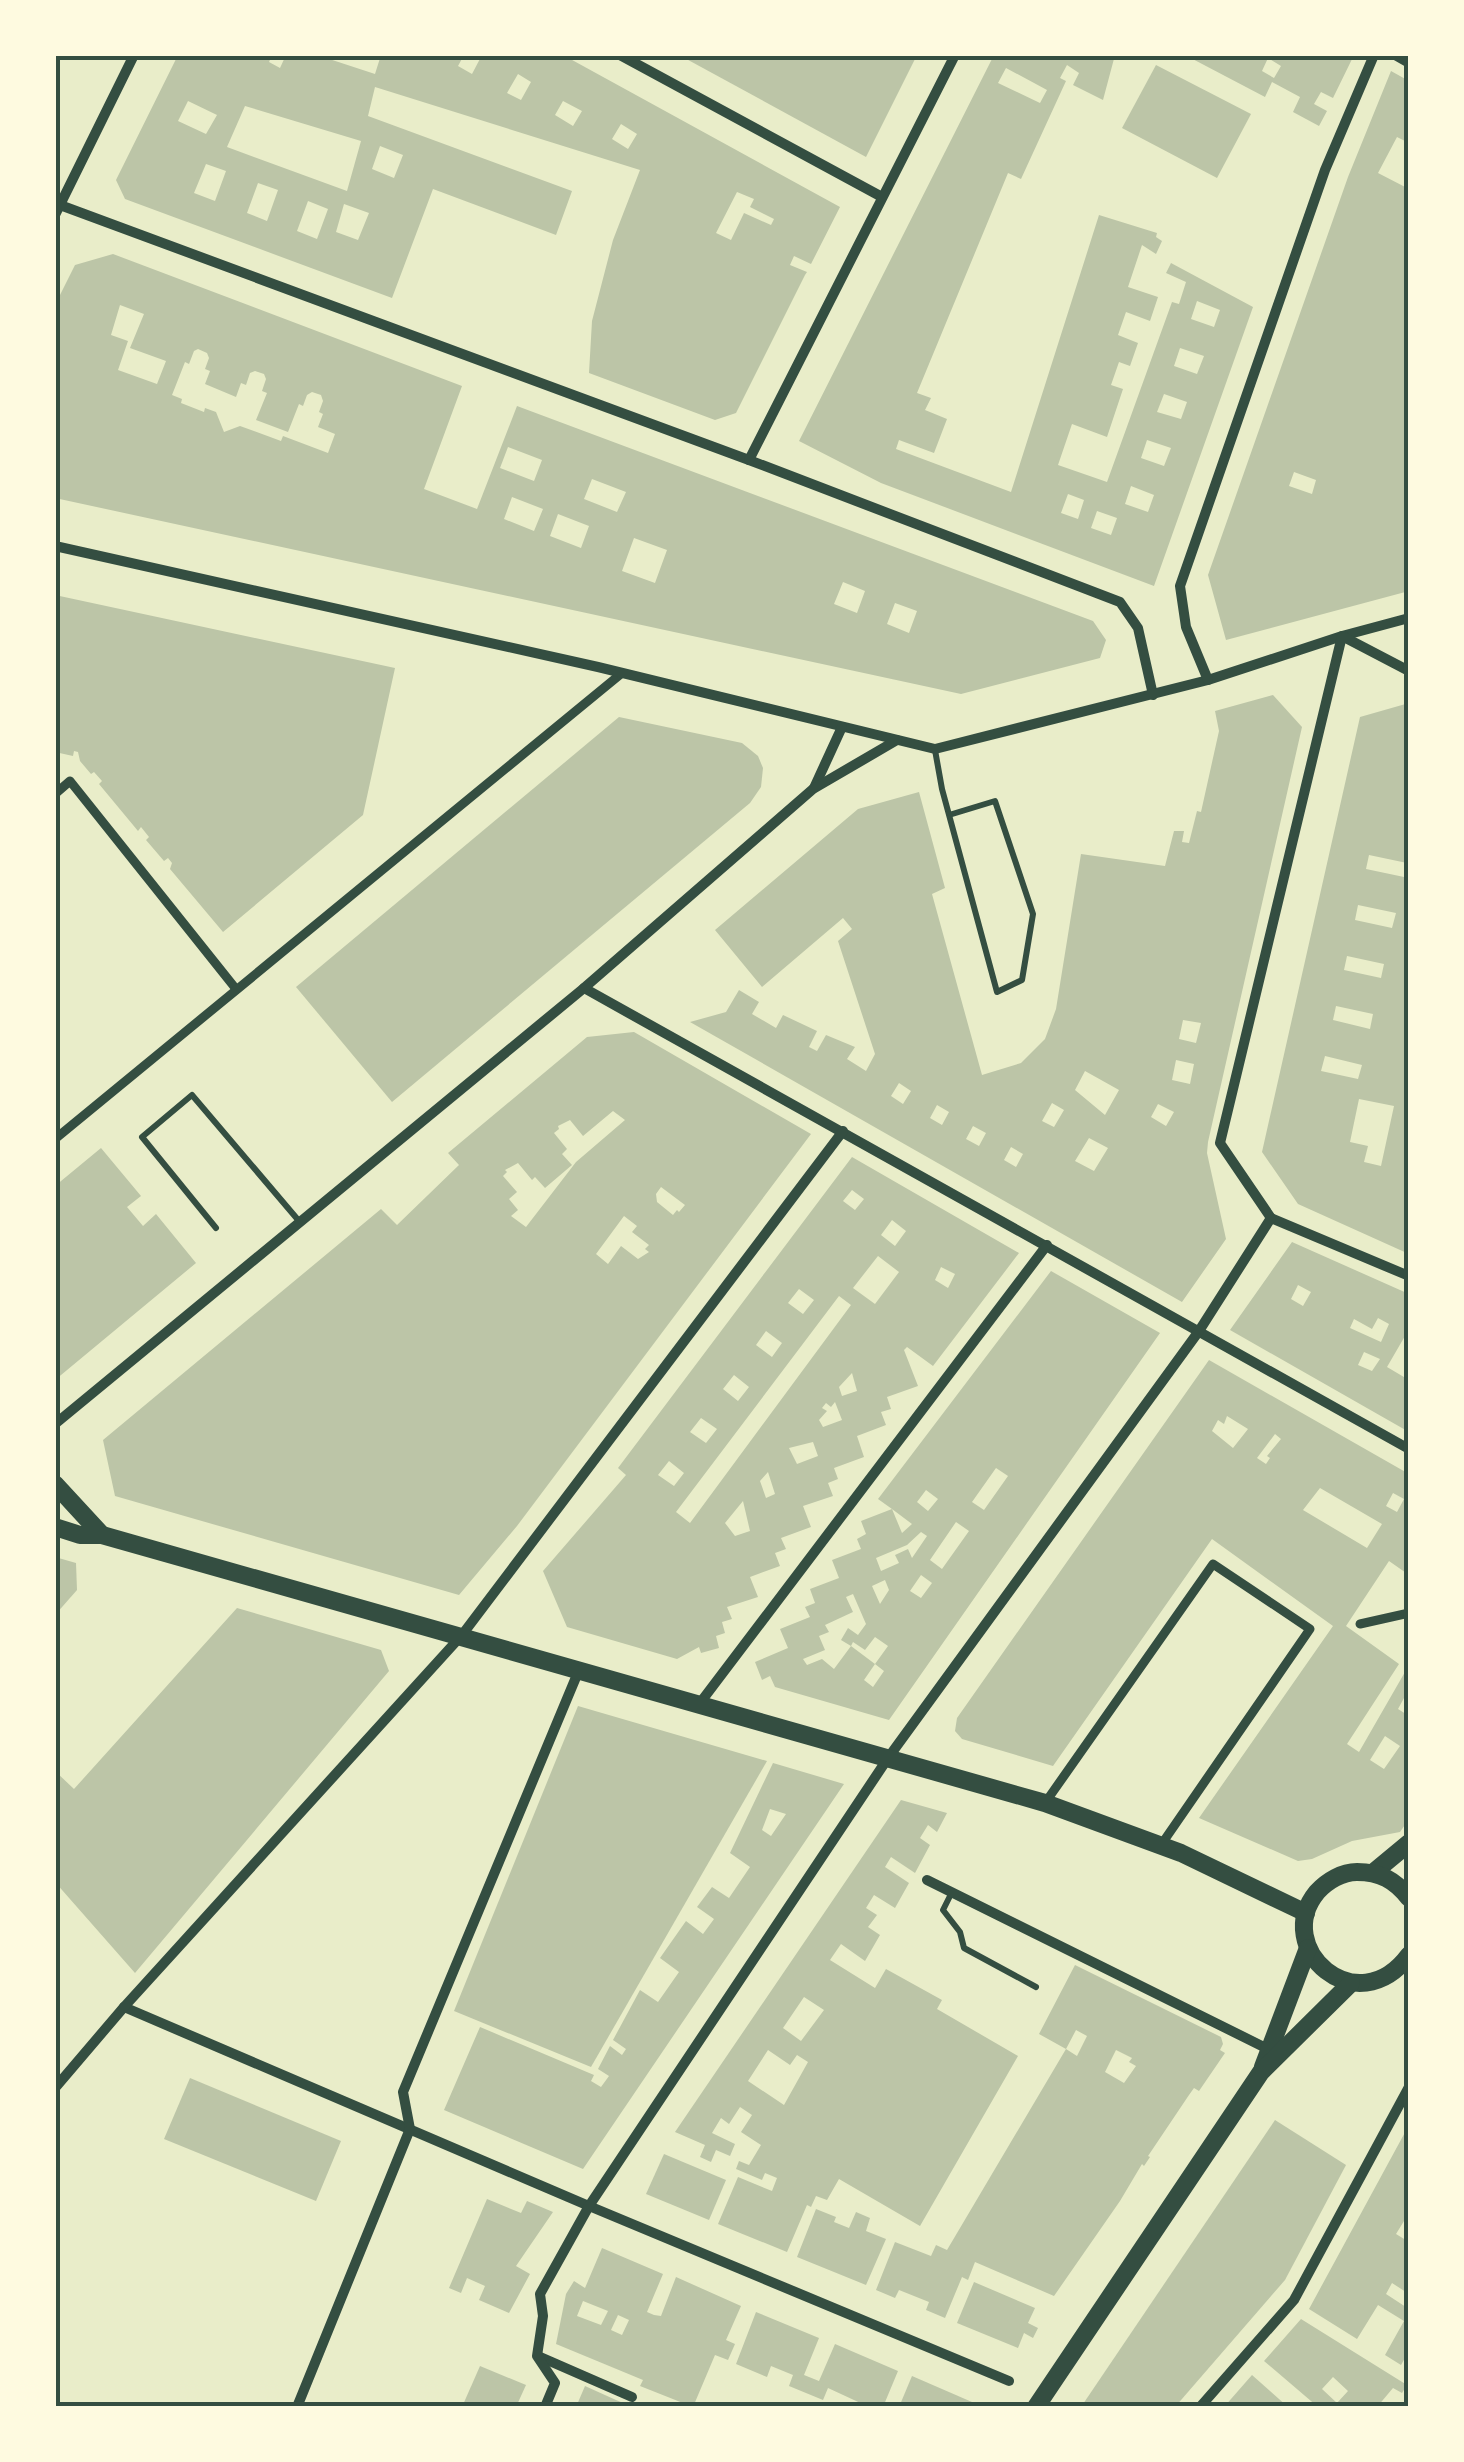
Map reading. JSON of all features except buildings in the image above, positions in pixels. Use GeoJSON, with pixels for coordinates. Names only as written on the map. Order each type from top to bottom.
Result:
{"type":"FeatureCollection","features":[{"type":"Feature","properties":{"kind":"street"},"geometry":{"type":"LineString","coordinates":[[134,55],[57,210],[749,460],[1120,602],[1138,628],[1153,695]]}},
{"type":"Feature","properties":{"kind":"street"},"geometry":{"type":"LineString","coordinates":[[620,55],[882,197]]}},
{"type":"Feature","properties":{"kind":"street"},"geometry":{"type":"LineString","coordinates":[[749,460],[955,55]]}},
{"type":"Feature","properties":{"kind":"street"},"geometry":{"type":"LineString","coordinates":[[1208,680],[1186,626],[1180,586],[1326,170],[1374,55]]}},
{"type":"Feature","properties":{"kind":"street"},"geometry":{"type":"LineString","coordinates":[[1395,55],[1409,63]]}},
{"type":"Feature","properties":{"kind":"street"},"geometry":{"type":"LineString","coordinates":[[55,546],[622,673],[935,749],[1208,680],[1409,618]]}},
{"type":"Feature","properties":{"kind":"street"},"geometry":{"type":"LineString","coordinates":[[1342,636],[1409,670]]}},
{"type":"Feature","properties":{"kind":"street"},"geometry":{"type":"LineString","coordinates":[[1342,636],[1220,1144],[1271,1218],[1409,1276]]}},
{"type":"Feature","properties":{"kind":"street"},"geometry":{"type":"LineString","coordinates":[[55,1139],[622,673]]}},
{"type":"Feature","properties":{"kind":"street"},"geometry":{"type":"LineString","coordinates":[[813,789],[842,728]]}},
{"type":"Feature","properties":{"kind":"street"},"geometry":{"type":"LineString","coordinates":[[55,1424],[584,988],[813,789],[896,740]]}},
{"type":"Feature","properties":{"kind":"street"},"geometry":{"type":"LineString","coordinates":[[55,794],[70,781],[236,989]]}},
{"type":"Feature","properties":{"kind":"street"},"geometry":{"type":"LineString","coordinates":[[584,988],[1409,1449]]}},
{"type":"Feature","properties":{"kind":"street"},"geometry":{"type":"LineString","coordinates":[[55,2088],[124,2006],[462,1635],[843,1131]]}},
{"type":"Feature","properties":{"kind":"street"},"geometry":{"type":"LineString","coordinates":[[545,2407],[555,2383],[538,2356],[543,2316],[540,2294],[589,2206],[888,1758],[1199,1330],[1271,1218]]}},
{"type":"Feature","properties":{"kind":"street"},"geometry":{"type":"LineString","coordinates":[[700,1703],[1047,1246]]}},
{"type":"Feature","properties":{"kind":"street"},"geometry":{"type":"LineString","coordinates":[[55,1484],[102,1535]]}},
{"type":"Feature","properties":{"kind":"street"},"geometry":{"type":"LineString","coordinates":[[55,1527],[80,1535],[102,1535],[462,1635],[1044,1802],[1161,1845],[1306,1913]]}},
{"type":"Feature","properties":{"kind":"street"},"geometry":{"type":"LineString","coordinates":[[1044,1802],[1213,1564],[1310,1629],[1161,1845]]}},
{"type":"Feature","properties":{"kind":"street"},"geometry":{"type":"LineString","coordinates":[[1360,1624],[1409,1613]]}},
{"type":"Feature","properties":{"kind":"street"},"geometry":{"type":"LineString","coordinates":[[296,2407],[410,2129],[403,2092],[580,1668]]}},
{"type":"Feature","properties":{"kind":"street"},"geometry":{"type":"LineString","coordinates":[[1374,1872],[1409,1844]]}},
{"type":"Feature","properties":{"kind":"street"},"geometry":{"type":"LineString","coordinates":[[1409,1898],[1400,1886],[1374,1872],[1348,1872],[1324,1884],[1312,1899],[1304,1933],[1318,1964],[1334,1977],[1350,1983],[1380,1981],[1397,1972],[1409,1955]]}},
{"type":"Feature","properties":{"kind":"street"},"geometry":{"type":"LineString","coordinates":[[927,1880],[1270,2050]]}},
{"type":"Feature","properties":{"kind":"street"},"geometry":{"type":"LineString","coordinates":[[1261,2072],[1308,1948]]}},
{"type":"Feature","properties":{"kind":"street"},"geometry":{"type":"LineString","coordinates":[[1036,2407],[1261,2072],[1350,1983]]}},
{"type":"Feature","properties":{"kind":"street"},"geometry":{"type":"LineString","coordinates":[[124,2006],[589,2206],[1010,2380]]}},
{"type":"Feature","properties":{"kind":"street"},"geometry":{"type":"LineString","coordinates":[[1200,2407],[1294,2300],[1409,2087]]}},
{"type":"Feature","properties":{"kind":"street"},"geometry":{"type":"LineString","coordinates":[[538,2356],[632,2397]]}},
{"type":"Feature","properties":{"kind":"lane"},"geometry":{"type":"LineString","coordinates":[[935,749],[949,815],[997,992],[1022,980],[1033,914],[996,801],[949,815]]}},
{"type":"Feature","properties":{"kind":"lane"},"geometry":{"type":"LineString","coordinates":[[216,1228],[142,1137],[192,1094],[300,1222]]}},
{"type":"Feature","properties":{"kind":"lane"},"geometry":{"type":"LineString","coordinates":[[952,1892],[943,1910],[960,1932],[964,1948],[1036,1987]]}}]}
